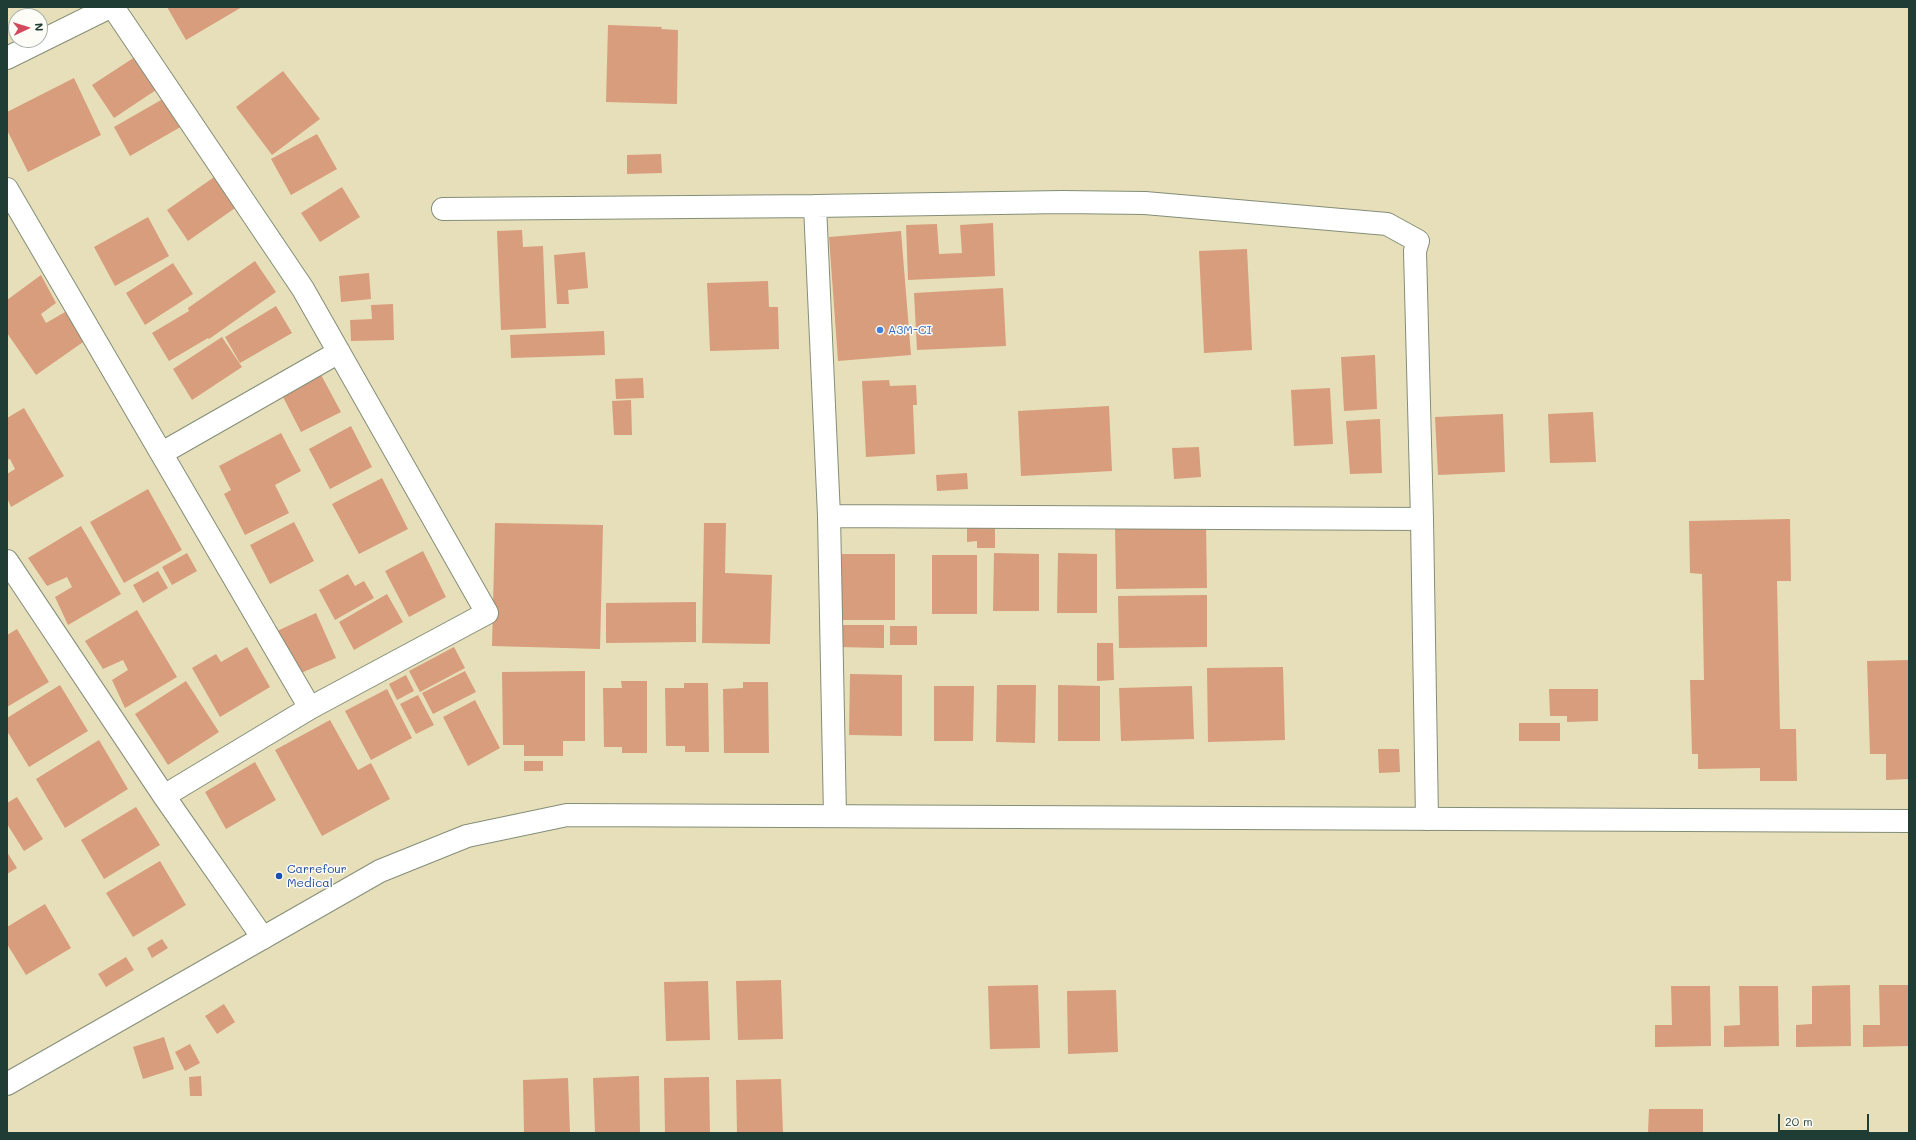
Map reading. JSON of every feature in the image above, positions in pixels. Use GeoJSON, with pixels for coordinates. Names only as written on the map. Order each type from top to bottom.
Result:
{"type":"FeatureCollection","features":[{"type":"Feature","properties":{"kind":"street"},"geometry":{"type":"LineString","coordinates":[[7,58],[111,7],[303,289],[487,613],[310,708],[164,796]]}},
{"type":"Feature","properties":{"kind":"street"},"geometry":{"type":"LineString","coordinates":[[7,189],[310,708]]}},
{"type":"Feature","properties":{"kind":"street"},"geometry":{"type":"LineString","coordinates":[[443,209],[815,206],[1062,202],[1144,203],[1387,224],[1418,241],[1415,251],[1422,519],[1427,819]]}},
{"type":"Feature","properties":{"kind":"street"},"geometry":{"type":"LineString","coordinates":[[815,206],[830,516],[835,816]]}},
{"type":"Feature","properties":{"kind":"street"},"geometry":{"type":"LineString","coordinates":[[162,453],[339,352]]}},
{"type":"Feature","properties":{"kind":"street"},"geometry":{"type":"LineString","coordinates":[[830,516],[1422,519]]}},
{"type":"Feature","properties":{"kind":"street"},"geometry":{"type":"LineString","coordinates":[[7,561],[164,796],[263,938]]}},
{"type":"Feature","properties":{"kind":"street"},"geometry":{"type":"LineString","coordinates":[[7,1084],[380,871],[474,835],[567,815],[1909,821]]}},
{"type":"Feature","properties":{"kind":"building"},"geometry":{"type":"Polygon","coordinates":[[[167,7],[242,7],[186,40],[167,7]]]}},
{"type":"Feature","properties":{"kind":"building"},"geometry":{"type":"Polygon","coordinates":[[[608,25],[662,27],[661,29],[678,30],[677,104],[606,102],[608,25]]]}},
{"type":"Feature","properties":{"kind":"building"},"geometry":{"type":"Polygon","coordinates":[[[138,55],[159,88],[114,118],[92,85],[138,55]]]}},
{"type":"Feature","properties":{"kind":"building"},"geometry":{"type":"Polygon","coordinates":[[[283,71],[320,119],[272,155],[236,107],[283,71]]]}},
{"type":"Feature","properties":{"kind":"building"},"geometry":{"type":"Polygon","coordinates":[[[74,78],[101,135],[28,172],[7,130],[7,112],[74,78]]]}},
{"type":"Feature","properties":{"kind":"building"},"geometry":{"type":"Polygon","coordinates":[[[168,96],[184,125],[130,156],[114,127],[168,96]]]}},
{"type":"Feature","properties":{"kind":"building"},"geometry":{"type":"Polygon","coordinates":[[[317,134],[337,169],[291,195],[271,159],[317,134]]]}},
{"type":"Feature","properties":{"kind":"building"},"geometry":{"type":"Polygon","coordinates":[[[661,154],[662,173],[627,174],[627,155],[661,154]]]}},
{"type":"Feature","properties":{"kind":"building"},"geometry":{"type":"Polygon","coordinates":[[[217,175],[238,206],[188,241],[167,210],[217,175]]]}},
{"type":"Feature","properties":{"kind":"building"},"geometry":{"type":"Polygon","coordinates":[[[342,187],[360,217],[320,242],[301,213],[342,187]]]}},
{"type":"Feature","properties":{"kind":"building"},"geometry":{"type":"Polygon","coordinates":[[[148,217],[169,256],[115,286],[94,247],[148,217]]]}},
{"type":"Feature","properties":{"kind":"building"},"geometry":{"type":"Polygon","coordinates":[[[993,223],[995,276],[908,280],[906,225],[937,224],[939,254],[962,253],[960,225],[993,223]]]}},
{"type":"Feature","properties":{"kind":"building"},"geometry":{"type":"Polygon","coordinates":[[[522,230],[523,247],[543,246],[546,328],[501,330],[497,231],[522,230]]]}},
{"type":"Feature","properties":{"kind":"building"},"geometry":{"type":"Polygon","coordinates":[[[901,231],[911,355],[838,361],[829,237],[901,231]]]}},
{"type":"Feature","properties":{"kind":"building"},"geometry":{"type":"Polygon","coordinates":[[[1247,249],[1252,350],[1204,353],[1199,251],[1247,249]]]}},
{"type":"Feature","properties":{"kind":"building"},"geometry":{"type":"Polygon","coordinates":[[[585,252],[588,288],[568,290],[569,304],[557,304],[554,255],[585,252]]]}},
{"type":"Feature","properties":{"kind":"building"},"geometry":{"type":"Polygon","coordinates":[[[255,261],[276,292],[209,339],[208,338],[169,361],[152,333],[189,311],[188,308],[255,261]]]}},
{"type":"Feature","properties":{"kind":"building"},"geometry":{"type":"Polygon","coordinates":[[[173,263],[193,294],[145,325],[126,293],[173,263]]]}},
{"type":"Feature","properties":{"kind":"building"},"geometry":{"type":"Polygon","coordinates":[[[369,273],[371,299],[341,302],[339,276],[369,273]]]}},
{"type":"Feature","properties":{"kind":"building"},"geometry":{"type":"Polygon","coordinates":[[[41,275],[56,303],[41,314],[46,323],[65,312],[86,340],[36,375],[7,333],[7,300],[41,275]]]}},
{"type":"Feature","properties":{"kind":"building"},"geometry":{"type":"Polygon","coordinates":[[[768,281],[769,307],[778,307],[779,349],[710,351],[707,283],[768,281]]]}},
{"type":"Feature","properties":{"kind":"building"},"geometry":{"type":"Polygon","coordinates":[[[1003,288],[1006,346],[917,350],[914,293],[1003,288]]]}},
{"type":"Feature","properties":{"kind":"building"},"geometry":{"type":"Polygon","coordinates":[[[393,304],[394,340],[351,341],[350,320],[372,319],[371,305],[393,304]]]}},
{"type":"Feature","properties":{"kind":"building"},"geometry":{"type":"Polygon","coordinates":[[[276,306],[292,333],[240,363],[225,337],[276,306]]]}},
{"type":"Feature","properties":{"kind":"building"},"geometry":{"type":"Polygon","coordinates":[[[604,331],[605,355],[511,358],[510,335],[604,331]]]}},
{"type":"Feature","properties":{"kind":"building"},"geometry":{"type":"Polygon","coordinates":[[[222,337],[242,367],[192,400],[173,369],[222,337]]]}},
{"type":"Feature","properties":{"kind":"building"},"geometry":{"type":"Polygon","coordinates":[[[1375,355],[1377,409],[1344,411],[1341,357],[1375,355]]]}},
{"type":"Feature","properties":{"kind":"building"},"geometry":{"type":"Polygon","coordinates":[[[320,373],[341,412],[301,432],[281,393],[320,373]]]}},
{"type":"Feature","properties":{"kind":"building"},"geometry":{"type":"Polygon","coordinates":[[[643,378],[644,398],[616,399],[615,379],[643,378]]]}},
{"type":"Feature","properties":{"kind":"building"},"geometry":{"type":"Polygon","coordinates":[[[889,380],[890,386],[916,385],[917,405],[913,405],[915,454],[866,457],[862,381],[889,380]]]}},
{"type":"Feature","properties":{"kind":"building"},"geometry":{"type":"Polygon","coordinates":[[[1330,388],[1333,444],[1294,446],[1291,390],[1330,388]]]}},
{"type":"Feature","properties":{"kind":"building"},"geometry":{"type":"Polygon","coordinates":[[[631,400],[632,435],[614,435],[612,401],[631,400]]]}},
{"type":"Feature","properties":{"kind":"building"},"geometry":{"type":"Polygon","coordinates":[[[1109,406],[1112,471],[1021,476],[1018,411],[1109,406]]]}},
{"type":"Feature","properties":{"kind":"building"},"geometry":{"type":"Polygon","coordinates":[[[24,408],[64,476],[11,507],[7,498],[7,474],[15,469],[10,459],[7,460],[7,418],[24,408]]]}},
{"type":"Feature","properties":{"kind":"building"},"geometry":{"type":"Polygon","coordinates":[[[1593,412],[1596,462],[1550,463],[1548,414],[1593,412]]]}},
{"type":"Feature","properties":{"kind":"building"},"geometry":{"type":"Polygon","coordinates":[[[1503,414],[1505,472],[1438,475],[1435,417],[1503,414]]]}},
{"type":"Feature","properties":{"kind":"building"},"geometry":{"type":"Polygon","coordinates":[[[1380,419],[1382,473],[1350,474],[1346,421],[1380,419]]]}},
{"type":"Feature","properties":{"kind":"building"},"geometry":{"type":"Polygon","coordinates":[[[351,426],[372,467],[330,489],[309,449],[351,426]]]}},
{"type":"Feature","properties":{"kind":"building"},"geometry":{"type":"Polygon","coordinates":[[[281,433],[301,471],[275,485],[289,513],[245,535],[224,494],[231,490],[219,466],[281,433]]]}},
{"type":"Feature","properties":{"kind":"building"},"geometry":{"type":"Polygon","coordinates":[[[1199,447],[1201,477],[1174,479],[1172,448],[1199,447]]]}},
{"type":"Feature","properties":{"kind":"building"},"geometry":{"type":"Polygon","coordinates":[[[967,473],[968,489],[937,491],[936,475],[967,473]]]}},
{"type":"Feature","properties":{"kind":"building"},"geometry":{"type":"Polygon","coordinates":[[[382,478],[408,529],[359,554],[332,504],[382,478]]]}},
{"type":"Feature","properties":{"kind":"building"},"geometry":{"type":"Polygon","coordinates":[[[148,489],[182,550],[124,583],[90,522],[148,489]]]}},
{"type":"Feature","properties":{"kind":"building"},"geometry":{"type":"Polygon","coordinates":[[[1790,519],[1791,581],[1777,581],[1780,729],[1796,729],[1797,781],[1760,781],[1760,768],[1698,769],[1698,754],[1692,754],[1690,680],[1704,680],[1702,574],[1690,573],[1689,521],[1790,519]]]}},
{"type":"Feature","properties":{"kind":"building"},"geometry":{"type":"Polygon","coordinates":[[[294,522],[314,561],[270,584],[250,545],[294,522]]]}},
{"type":"Feature","properties":{"kind":"building"},"geometry":{"type":"Polygon","coordinates":[[[995,522],[995,548],[977,548],[977,541],[967,542],[967,523],[995,522]]]}},
{"type":"Feature","properties":{"kind":"building"},"geometry":{"type":"Polygon","coordinates":[[[495,523],[603,525],[600,649],[492,646],[495,523]]]}},
{"type":"Feature","properties":{"kind":"building"},"geometry":{"type":"Polygon","coordinates":[[[704,523],[726,523],[725,573],[772,575],[770,644],[702,643],[704,523]]]}},
{"type":"Feature","properties":{"kind":"building"},"geometry":{"type":"Polygon","coordinates":[[[1206,524],[1207,588],[1116,589],[1115,525],[1206,524]]]}},
{"type":"Feature","properties":{"kind":"building"},"geometry":{"type":"Polygon","coordinates":[[[81,526],[121,594],[68,625],[55,597],[72,587],[67,577],[47,586],[28,558],[81,526]]]}},
{"type":"Feature","properties":{"kind":"building"},"geometry":{"type":"Polygon","coordinates":[[[423,551],[446,597],[409,617],[385,571],[423,551]]]}},
{"type":"Feature","properties":{"kind":"building"},"geometry":{"type":"Polygon","coordinates":[[[187,553],[197,571],[172,585],[162,567],[187,553]]]}},
{"type":"Feature","properties":{"kind":"building"},"geometry":{"type":"Polygon","coordinates":[[[994,553],[1039,554],[1039,611],[993,611],[994,553]]]}},
{"type":"Feature","properties":{"kind":"building"},"geometry":{"type":"Polygon","coordinates":[[[1058,553],[1097,554],[1097,613],[1057,613],[1058,553]]]}},
{"type":"Feature","properties":{"kind":"building"},"geometry":{"type":"Polygon","coordinates":[[[842,554],[895,554],[895,620],[841,620],[842,554]]]}},
{"type":"Feature","properties":{"kind":"building"},"geometry":{"type":"Polygon","coordinates":[[[932,555],[977,555],[977,614],[932,614],[932,555]]]}},
{"type":"Feature","properties":{"kind":"building"},"geometry":{"type":"Polygon","coordinates":[[[158,571],[168,588],[143,603],[133,585],[158,571]]]}},
{"type":"Feature","properties":{"kind":"building"},"geometry":{"type":"Polygon","coordinates":[[[348,574],[355,586],[364,581],[374,598],[335,620],[319,590],[348,574]]]}},
{"type":"Feature","properties":{"kind":"building"},"geometry":{"type":"Polygon","coordinates":[[[387,594],[403,622],[354,650],[339,622],[387,594]]]}},
{"type":"Feature","properties":{"kind":"building"},"geometry":{"type":"Polygon","coordinates":[[[1207,595],[1207,647],[1119,648],[1118,596],[1207,595]]]}},
{"type":"Feature","properties":{"kind":"building"},"geometry":{"type":"Polygon","coordinates":[[[696,602],[696,642],[606,643],[606,603],[696,602]]]}},
{"type":"Feature","properties":{"kind":"building"},"geometry":{"type":"Polygon","coordinates":[[[137,610],[177,677],[125,708],[112,680],[128,670],[123,660],[103,669],[85,641],[137,610]]]}},
{"type":"Feature","properties":{"kind":"building"},"geometry":{"type":"Polygon","coordinates":[[[316,613],[336,658],[294,676],[275,632],[316,613]]]}},
{"type":"Feature","properties":{"kind":"building"},"geometry":{"type":"Polygon","coordinates":[[[836,625],[884,625],[884,648],[836,647],[836,625]]]}},
{"type":"Feature","properties":{"kind":"building"},"geometry":{"type":"Polygon","coordinates":[[[890,626],[917,626],[917,645],[890,645],[890,626]]]}},
{"type":"Feature","properties":{"kind":"building"},"geometry":{"type":"Polygon","coordinates":[[[17,629],[49,682],[7,707],[7,635],[17,629]]]}},
{"type":"Feature","properties":{"kind":"building"},"geometry":{"type":"Polygon","coordinates":[[[1097,643],[1113,643],[1114,680],[1097,681],[1097,643]]]}},
{"type":"Feature","properties":{"kind":"building"},"geometry":{"type":"Polygon","coordinates":[[[247,647],[270,687],[220,717],[192,668],[216,654],[221,662],[247,647]]]}},
{"type":"Feature","properties":{"kind":"building"},"geometry":{"type":"Polygon","coordinates":[[[454,647],[465,668],[420,692],[409,671],[454,647]]]}},
{"type":"Feature","properties":{"kind":"building"},"geometry":{"type":"Polygon","coordinates":[[[1909,660],[1909,779],[1886,780],[1886,754],[1870,754],[1867,661],[1909,660]]]}},
{"type":"Feature","properties":{"kind":"building"},"geometry":{"type":"Polygon","coordinates":[[[1283,667],[1285,740],[1208,742],[1207,668],[1283,667]]]}},
{"type":"Feature","properties":{"kind":"building"},"geometry":{"type":"Polygon","coordinates":[[[465,671],[476,692],[433,714],[422,693],[465,671]]]}},
{"type":"Feature","properties":{"kind":"building"},"geometry":{"type":"Polygon","coordinates":[[[585,671],[585,741],[563,741],[563,756],[524,756],[524,745],[503,745],[502,672],[585,671]]]}},
{"type":"Feature","properties":{"kind":"building"},"geometry":{"type":"Polygon","coordinates":[[[850,674],[902,675],[902,736],[849,735],[850,674]]]}},
{"type":"Feature","properties":{"kind":"building"},"geometry":{"type":"Polygon","coordinates":[[[406,675],[414,691],[397,700],[389,684],[406,675]]]}},
{"type":"Feature","properties":{"kind":"building"},"geometry":{"type":"Polygon","coordinates":[[[186,681],[219,732],[168,765],[135,714],[186,681]]]}},
{"type":"Feature","properties":{"kind":"building"},"geometry":{"type":"Polygon","coordinates":[[[621,681],[647,681],[647,753],[622,753],[622,747],[604,747],[603,688],[622,688],[621,681]]]}},
{"type":"Feature","properties":{"kind":"building"},"geometry":{"type":"Polygon","coordinates":[[[743,682],[768,682],[769,753],[724,753],[723,689],[743,688],[743,682]]]}},
{"type":"Feature","properties":{"kind":"building"},"geometry":{"type":"Polygon","coordinates":[[[684,683],[708,683],[709,752],[685,752],[685,746],[666,746],[665,688],[684,688],[684,683]]]}},
{"type":"Feature","properties":{"kind":"building"},"geometry":{"type":"Polygon","coordinates":[[[60,685],[88,731],[29,767],[7,731],[7,718],[60,685]]]}},
{"type":"Feature","properties":{"kind":"building"},"geometry":{"type":"Polygon","coordinates":[[[997,685],[1036,685],[1035,743],[996,742],[997,685]]]}},
{"type":"Feature","properties":{"kind":"building"},"geometry":{"type":"Polygon","coordinates":[[[1058,685],[1100,686],[1100,741],[1058,741],[1058,685]]]}},
{"type":"Feature","properties":{"kind":"building"},"geometry":{"type":"Polygon","coordinates":[[[934,686],[974,686],[973,741],[934,741],[934,686]]]}},
{"type":"Feature","properties":{"kind":"building"},"geometry":{"type":"Polygon","coordinates":[[[1192,686],[1194,739],[1121,741],[1119,688],[1192,686]]]}},
{"type":"Feature","properties":{"kind":"building"},"geometry":{"type":"Polygon","coordinates":[[[387,689],[412,738],[371,760],[345,711],[387,689]]]}},
{"type":"Feature","properties":{"kind":"building"},"geometry":{"type":"Polygon","coordinates":[[[1549,689],[1598,689],[1598,721],[1567,722],[1567,716],[1550,716],[1549,689]]]}},
{"type":"Feature","properties":{"kind":"building"},"geometry":{"type":"Polygon","coordinates":[[[418,695],[434,725],[416,734],[400,704],[418,695]]]}},
{"type":"Feature","properties":{"kind":"building"},"geometry":{"type":"Polygon","coordinates":[[[475,700],[500,748],[468,766],[443,717],[475,700]]]}},
{"type":"Feature","properties":{"kind":"building"},"geometry":{"type":"Polygon","coordinates":[[[330,720],[358,770],[371,763],[390,799],[322,836],[275,750],[330,720]]]}},
{"type":"Feature","properties":{"kind":"building"},"geometry":{"type":"Polygon","coordinates":[[[1519,723],[1560,723],[1560,741],[1519,741],[1519,723]]]}},
{"type":"Feature","properties":{"kind":"building"},"geometry":{"type":"Polygon","coordinates":[[[99,740],[128,789],[65,828],[36,779],[99,740]]]}},
{"type":"Feature","properties":{"kind":"building"},"geometry":{"type":"Polygon","coordinates":[[[1378,749],[1399,749],[1400,772],[1379,773],[1378,749]]]}},
{"type":"Feature","properties":{"kind":"building"},"geometry":{"type":"Polygon","coordinates":[[[524,761],[543,761],[543,771],[524,771],[524,761]]]}},
{"type":"Feature","properties":{"kind":"building"},"geometry":{"type":"Polygon","coordinates":[[[255,762],[276,800],[226,829],[205,792],[255,762]]]}},
{"type":"Feature","properties":{"kind":"building"},"geometry":{"type":"Polygon","coordinates":[[[17,797],[43,839],[24,851],[7,824],[7,803],[17,797]]]}},
{"type":"Feature","properties":{"kind":"building"},"geometry":{"type":"Polygon","coordinates":[[[136,807],[160,845],[104,879],[81,840],[136,807]]]}},
{"type":"Feature","properties":{"kind":"building"},"geometry":{"type":"Polygon","coordinates":[[[7,852],[17,868],[7,874],[7,852]]]}},
{"type":"Feature","properties":{"kind":"building"},"geometry":{"type":"Polygon","coordinates":[[[160,861],[186,905],[133,937],[106,893],[160,861]]]}},
{"type":"Feature","properties":{"kind":"building"},"geometry":{"type":"Polygon","coordinates":[[[45,904],[71,948],[26,975],[7,944],[7,927],[45,904]]]}},
{"type":"Feature","properties":{"kind":"building"},"geometry":{"type":"Polygon","coordinates":[[[162,939],[168,948],[152,958],[147,948],[162,939]]]}},
{"type":"Feature","properties":{"kind":"building"},"geometry":{"type":"Polygon","coordinates":[[[126,957],[134,970],[106,987],[98,974],[126,957]]]}},
{"type":"Feature","properties":{"kind":"building"},"geometry":{"type":"Polygon","coordinates":[[[781,980],[783,1039],[738,1040],[736,981],[781,980]]]}},
{"type":"Feature","properties":{"kind":"building"},"geometry":{"type":"Polygon","coordinates":[[[708,981],[710,1040],[666,1041],[664,982],[708,981]]]}},
{"type":"Feature","properties":{"kind":"building"},"geometry":{"type":"Polygon","coordinates":[[[1038,985],[1040,1048],[990,1049],[988,986],[1038,985]]]}},
{"type":"Feature","properties":{"kind":"building"},"geometry":{"type":"Polygon","coordinates":[[[1850,985],[1851,1046],[1796,1047],[1796,1025],[1812,1024],[1812,986],[1850,985]]]}},
{"type":"Feature","properties":{"kind":"building"},"geometry":{"type":"Polygon","coordinates":[[[1879,985],[1909,985],[1909,1046],[1863,1047],[1863,1025],[1880,1025],[1879,985]]]}},
{"type":"Feature","properties":{"kind":"building"},"geometry":{"type":"Polygon","coordinates":[[[1671,986],[1710,986],[1711,1046],[1655,1047],[1655,1025],[1672,1025],[1671,986]]]}},
{"type":"Feature","properties":{"kind":"building"},"geometry":{"type":"Polygon","coordinates":[[[1739,986],[1778,986],[1779,1046],[1724,1047],[1724,1026],[1740,1025],[1739,986]]]}},
{"type":"Feature","properties":{"kind":"building"},"geometry":{"type":"Polygon","coordinates":[[[1116,990],[1118,1052],[1068,1054],[1067,991],[1116,990]]]}},
{"type":"Feature","properties":{"kind":"building"},"geometry":{"type":"Polygon","coordinates":[[[224,1004],[235,1022],[217,1034],[205,1016],[224,1004]]]}},
{"type":"Feature","properties":{"kind":"building"},"geometry":{"type":"Polygon","coordinates":[[[164,1037],[174,1069],[143,1079],[133,1047],[164,1037]]]}},
{"type":"Feature","properties":{"kind":"building"},"geometry":{"type":"Polygon","coordinates":[[[190,1044],[200,1063],[185,1071],[175,1052],[190,1044]]]}},
{"type":"Feature","properties":{"kind":"building"},"geometry":{"type":"Polygon","coordinates":[[[201,1076],[202,1096],[190,1096],[189,1077],[201,1076]]]}},
{"type":"Feature","properties":{"kind":"building"},"geometry":{"type":"Polygon","coordinates":[[[639,1076],[640,1133],[595,1133],[593,1078],[639,1076]]]}},
{"type":"Feature","properties":{"kind":"building"},"geometry":{"type":"Polygon","coordinates":[[[709,1077],[710,1133],[665,1133],[664,1078],[709,1077]]]}},
{"type":"Feature","properties":{"kind":"building"},"geometry":{"type":"Polygon","coordinates":[[[568,1078],[570,1133],[524,1133],[523,1080],[568,1078]]]}},
{"type":"Feature","properties":{"kind":"building"},"geometry":{"type":"Polygon","coordinates":[[[781,1079],[783,1133],[737,1133],[736,1080],[781,1079]]]}},
{"type":"Feature","properties":{"kind":"building"},"geometry":{"type":"Polygon","coordinates":[[[1649,1109],[1703,1109],[1703,1133],[1648,1133],[1649,1109]]]}},
{"type":"Feature","properties":{"kind":"place","name":"A3M-CI"},"geometry":{"type":"Point","coordinates":[880,330]}},
{"type":"Feature","properties":{"kind":"place","name":"Carrefour Medical"},"geometry":{"type":"Point","coordinates":[279,876]}}]}
